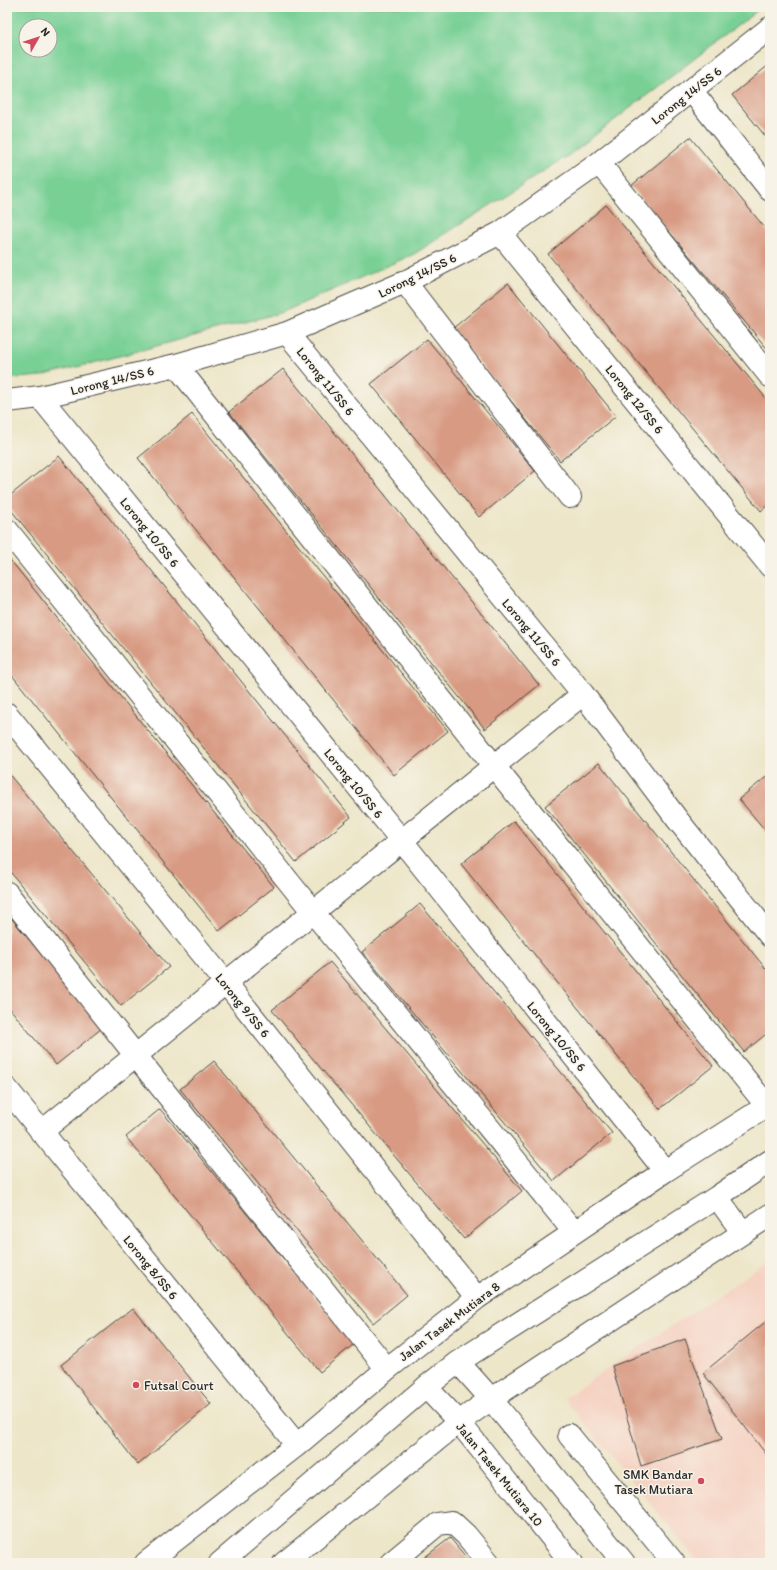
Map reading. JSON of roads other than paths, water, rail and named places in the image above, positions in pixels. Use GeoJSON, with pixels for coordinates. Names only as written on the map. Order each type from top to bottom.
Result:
{"type":"FeatureCollection","features":[{"type":"Feature","properties":{"kind":"street","name":"Lorong 14/SS 6"},"geometry":{"type":"LineString","coordinates":[[7,401],[40,397],[176,365],[287,333],[405,282],[500,233],[599,163],[770,28]]}},
{"type":"Feature","properties":{"kind":"street"},"geometry":{"type":"LineString","coordinates":[[691,90],[770,190]]}},
{"type":"Feature","properties":{"kind":"street"},"geometry":{"type":"LineString","coordinates":[[599,163],[770,376]]}},
{"type":"Feature","properties":{"kind":"street","name":"Lorong 12/SS 6"},"geometry":{"type":"LineString","coordinates":[[500,233],[766,554]]}},
{"type":"Feature","properties":{"kind":"street"},"geometry":{"type":"LineString","coordinates":[[405,282],[570,497]]}},
{"type":"Feature","properties":{"kind":"street","name":"Lorong 11/SS 6"},"geometry":{"type":"LineString","coordinates":[[287,333],[583,694],[677,819],[770,936]]}},
{"type":"Feature","properties":{"kind":"street"},"geometry":{"type":"LineString","coordinates":[[176,365],[494,766],[768,1105]]}},
{"type":"Feature","properties":{"kind":"street","name":"Lorong 10/SS 6"},"geometry":{"type":"LineString","coordinates":[[40,397],[402,841],[665,1171]]}},
{"type":"Feature","properties":{"kind":"street"},"geometry":{"type":"LineString","coordinates":[[7,530],[313,912],[574,1232]]}},
{"type":"Feature","properties":{"kind":"street"},"geometry":{"type":"LineString","coordinates":[[41,1132],[583,694]]}},
{"type":"Feature","properties":{"kind":"street","name":"Lorong 9/SS 6"},"geometry":{"type":"LineString","coordinates":[[7,714],[226,983],[477,1298]]}},
{"type":"Feature","properties":{"kind":"street"},"geometry":{"type":"LineString","coordinates":[[7,893],[387,1369]]}},
{"type":"Feature","properties":{"kind":"street","name":"Lorong 8/SS 6"},"geometry":{"type":"LineString","coordinates":[[7,1089],[297,1444]]}},
{"type":"Feature","properties":{"kind":"street","name":"Jalan Tasek Mutiara 8"},"geometry":{"type":"LineString","coordinates":[[146,1563],[297,1444],[387,1369],[477,1298],[665,1171],[768,1105]]}},
{"type":"Feature","properties":{"kind":"street"},"geometry":{"type":"LineString","coordinates":[[220,1563],[426,1387],[458,1362],[717,1197],[770,1161]]}},
{"type":"Feature","properties":{"kind":"street"},"geometry":{"type":"LineString","coordinates":[[717,1197],[743,1233]]}},
{"type":"Feature","properties":{"kind":"street"},"geometry":{"type":"LineString","coordinates":[[284,1563],[459,1422],[770,1215]]}},
{"type":"Feature","properties":{"kind":"street"},"geometry":{"type":"LineString","coordinates":[[458,1362],[492,1399],[624,1563]]}},
{"type":"Feature","properties":{"kind":"street","name":"Jalan Tasek Mutiara 10"},"geometry":{"type":"LineString","coordinates":[[426,1387],[459,1422],[572,1563]]}},
{"type":"Feature","properties":{"kind":"street"},"geometry":{"type":"LineString","coordinates":[[569,1435],[674,1563]]}},
{"type":"Feature","properties":{"kind":"street"},"geometry":{"type":"LineString","coordinates":[[391,1563],[438,1524],[452,1522],[466,1535],[489,1563]]}},
{"type":"Feature","properties":{"kind":"place","name":"Futsal Court"},"geometry":{"type":"Point","coordinates":[136,1385]}},
{"type":"Feature","properties":{"kind":"place","name":"SMK Bandar Tasek Mutiara"},"geometry":{"type":"Point","coordinates":[701,1481]}}]}
